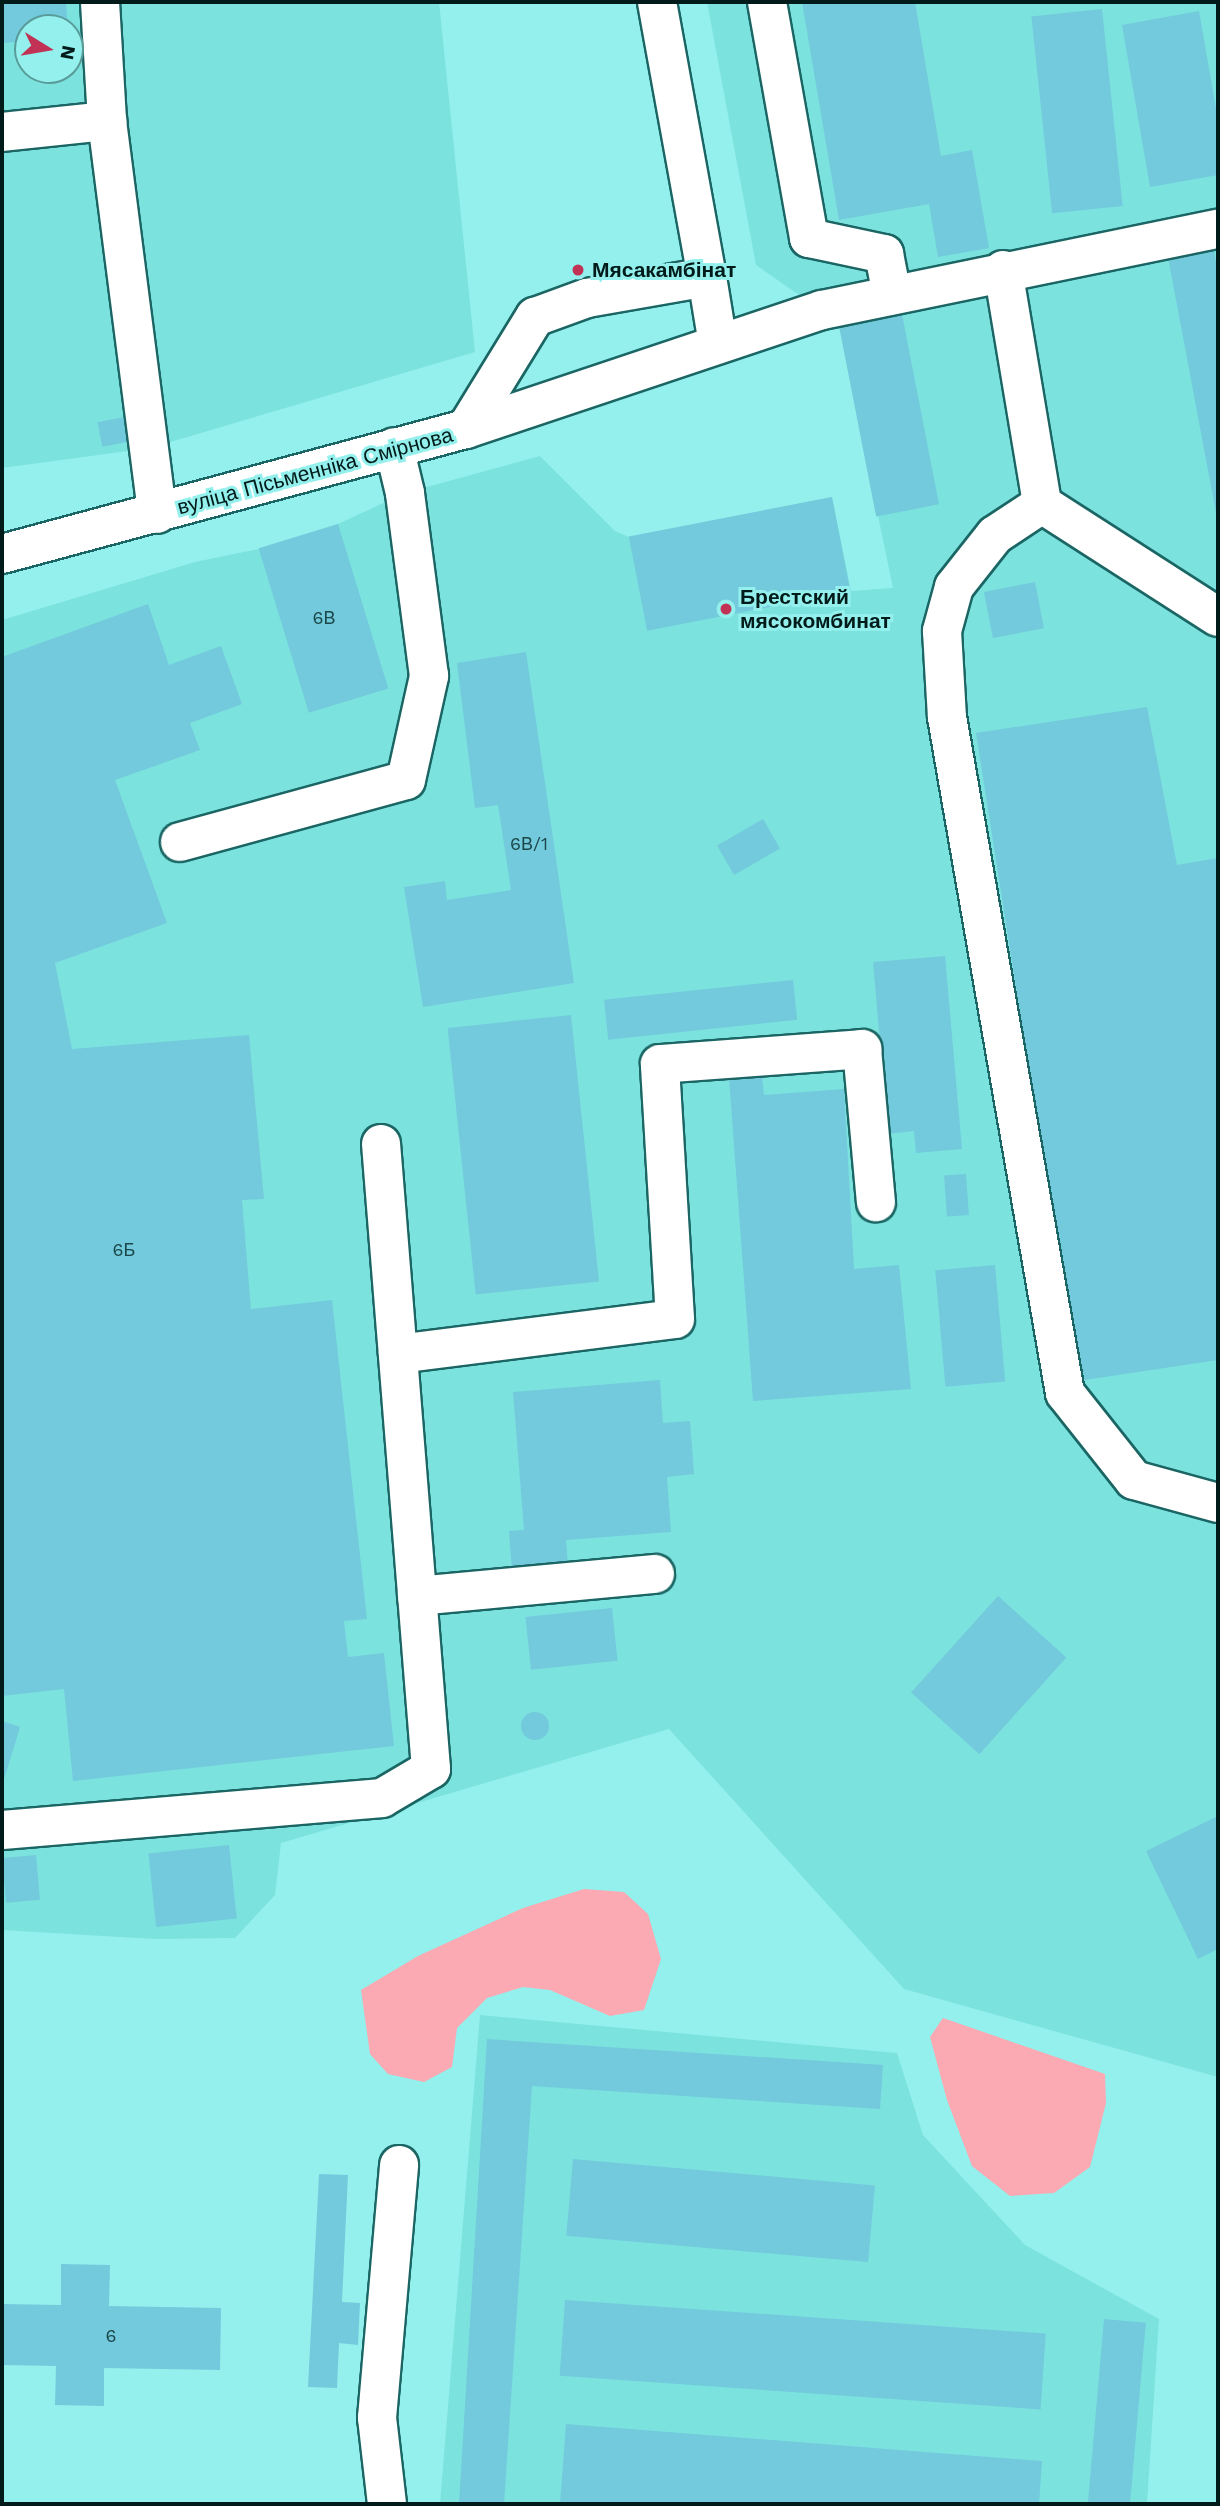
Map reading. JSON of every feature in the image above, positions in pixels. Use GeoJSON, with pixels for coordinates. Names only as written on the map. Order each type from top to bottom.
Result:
{"type":"FeatureCollection","features":[{"type":"Feature","properties":{"kind":"street"},"geometry":{"type":"LineString","coordinates":[[100,2],[107,121],[157,514]]}},
{"type":"Feature","properties":{"kind":"street"},"geometry":{"type":"LineString","coordinates":[[657,2],[718,344]]}},
{"type":"Feature","properties":{"kind":"street"},"geometry":{"type":"LineString","coordinates":[[767,2],[809,238],[884,254],[892,295]]}},
{"type":"Feature","properties":{"kind":"street"},"geometry":{"type":"LineString","coordinates":[[2,132],[107,121]]}},
{"type":"Feature","properties":{"kind":"street","name":"вуліца Пісьменніка Смірнова"},"geometry":{"type":"LineString","coordinates":[[2,554],[466,429],[822,310],[1003,270],[1218,229]]}},
{"type":"Feature","properties":{"kind":"street"},"geometry":{"type":"LineString","coordinates":[[1003,270],[1042,504],[1218,616]]}},
{"type":"Feature","properties":{"kind":"street"},"geometry":{"type":"LineString","coordinates":[[466,429],[535,317],[587,298],[707,277]]}},
{"type":"Feature","properties":{"kind":"street"},"geometry":{"type":"LineString","coordinates":[[180,842],[406,780],[429,676],[405,493],[394,447]]}},
{"type":"Feature","properties":{"kind":"street"},"geometry":{"type":"LineString","coordinates":[[1042,504],[995,535],[954,587],[942,631],[947,717],[1065,1393],[1134,1480],[1218,1503]]}},
{"type":"Feature","properties":{"kind":"street"},"geometry":{"type":"LineString","coordinates":[[398,1354],[675,1320],[660,1063],[862,1049],[876,1202]]}},
{"type":"Feature","properties":{"kind":"street"},"geometry":{"type":"LineString","coordinates":[[2,1830],[382,1798],[431,1769],[381,1144]]}},
{"type":"Feature","properties":{"kind":"street"},"geometry":{"type":"LineString","coordinates":[[417,1597],[654,1574]]}},
{"type":"Feature","properties":{"kind":"street"},"geometry":{"type":"LineString","coordinates":[[387,2504],[377,2418],[399,2165]]}},
{"type":"Feature","properties":{"kind":"shaded area"},"geometry":{"type":"Polygon","coordinates":[[[2,2],[439,2],[475,352],[150,448],[2,468],[2,2]]]}},
{"type":"Feature","properties":{"kind":"shaded area"},"geometry":{"type":"Polygon","coordinates":[[[707,2],[1218,2],[1218,2077],[904,1989],[669,1729],[281,1843],[275,1895],[235,1938],[154,1939],[2,1930],[2,620],[195,562],[259,549],[338,524],[405,493],[540,456],[615,531],[629,537],[832,497],[851,591],[893,588],[838,322],[756,265],[707,2]]]}},
{"type":"Feature","properties":{"kind":"shaded area"},"geometry":{"type":"Polygon","coordinates":[[[584,1889],[624,1892],[648,1914],[661,1959],[644,2010],[610,2016],[550,1990],[523,1987],[487,1998],[457,2028],[452,2067],[424,2082],[388,2074],[370,2054],[361,1990],[418,1956],[523,1908],[584,1889]]]}},
{"type":"Feature","properties":{"kind":"shaded area"},"geometry":{"type":"Polygon","coordinates":[[[480,2015],[897,2053],[923,2135],[1025,2245],[1159,2319],[1147,2504],[440,2504],[480,2015]]]}},
{"type":"Feature","properties":{"kind":"shaded area"},"geometry":{"type":"Polygon","coordinates":[[[943,2018],[1105,2074],[1106,2103],[1090,2167],[1054,2193],[1010,2196],[972,2166],[947,2100],[930,2037],[943,2018]]]}},
{"type":"Feature","properties":{"kind":"building"},"geometry":{"type":"Polygon","coordinates":[[[2,2],[66,2],[67,14],[14,14],[14,42],[2,43],[2,2]]]}},
{"type":"Feature","properties":{"kind":"building"},"geometry":{"type":"Polygon","coordinates":[[[802,2],[915,2],[941,156],[972,150],[989,248],[938,257],[929,204],[839,220],[802,2]]]}},
{"type":"Feature","properties":{"kind":"building"},"geometry":{"type":"Polygon","coordinates":[[[1102,9],[1123,206],[1052,213],[1031,16],[1102,9]]]}},
{"type":"Feature","properties":{"kind":"building"},"geometry":{"type":"Polygon","coordinates":[[[1199,11],[1218,120],[1218,175],[1150,187],[1122,25],[1199,11]]]}},
{"type":"Feature","properties":{"kind":"building"},"geometry":{"type":"Polygon","coordinates":[[[1213,244],[1218,274],[1217,518],[1167,252],[1213,244]]]}},
{"type":"Feature","properties":{"kind":"building"},"geometry":{"type":"Polygon","coordinates":[[[901,309],[939,504],[876,517],[838,321],[901,309]]]}},
{"type":"Feature","properties":{"kind":"building"},"geometry":{"type":"Polygon","coordinates":[[[130,416],[135,441],[102,447],[98,422],[130,416]]]}},
{"type":"Feature","properties":{"kind":"building"},"geometry":{"type":"Polygon","coordinates":[[[832,497],[850,591],[647,631],[629,536],[832,497]]]}},
{"type":"Feature","properties":{"kind":"building"},"geometry":{"type":"Polygon","coordinates":[[[338,524],[388,688],[309,713],[259,548],[338,524]]]}},
{"type":"Feature","properties":{"kind":"building"},"geometry":{"type":"Polygon","coordinates":[[[1035,582],[1044,628],[993,638],[984,592],[1035,582]]]}},
{"type":"Feature","properties":{"kind":"building"},"geometry":{"type":"Polygon","coordinates":[[[148,604],[169,665],[221,646],[242,704],[190,723],[200,750],[115,780],[167,923],[55,963],[72,1049],[249,1035],[264,1199],[242,1200],[251,1309],[332,1300],[367,1619],[344,1621],[348,1657],[384,1653],[394,1746],[73,1781],[64,1689],[2,1696],[2,657],[148,604]]]}},
{"type":"Feature","properties":{"kind":"building"},"geometry":{"type":"Polygon","coordinates":[[[526,652],[574,983],[423,1007],[404,887],[445,881],[447,900],[511,890],[498,805],[475,808],[457,663],[526,652]]]}},
{"type":"Feature","properties":{"kind":"building"},"geometry":{"type":"Polygon","coordinates":[[[1147,707],[1177,865],[1218,858],[1218,1360],[1078,1381],[976,733],[1147,707]]]}},
{"type":"Feature","properties":{"kind":"building"},"geometry":{"type":"Polygon","coordinates":[[[763,819],[780,848],[734,875],[717,845],[763,819]]]}},
{"type":"Feature","properties":{"kind":"building"},"geometry":{"type":"Polygon","coordinates":[[[945,956],[962,1149],[916,1153],[914,1131],[888,1134],[873,962],[945,956]]]}},
{"type":"Feature","properties":{"kind":"building"},"geometry":{"type":"Polygon","coordinates":[[[793,980],[797,1020],[608,1040],[604,1000],[793,980]]]}},
{"type":"Feature","properties":{"kind":"building"},"geometry":{"type":"Polygon","coordinates":[[[571,1015],[599,1282],[476,1294],[448,1028],[571,1015]]]}},
{"type":"Feature","properties":{"kind":"building"},"geometry":{"type":"Polygon","coordinates":[[[762,1076],[764,1095],[844,1089],[854,1269],[899,1265],[911,1389],[753,1401],[729,1078],[762,1076]]]}},
{"type":"Feature","properties":{"kind":"building"},"geometry":{"type":"Polygon","coordinates":[[[966,1174],[969,1215],[947,1216],[944,1176],[966,1174]]]}},
{"type":"Feature","properties":{"kind":"building"},"geometry":{"type":"Polygon","coordinates":[[[995,1265],[1005,1382],[945,1387],[935,1270],[995,1265]]]}},
{"type":"Feature","properties":{"kind":"building"},"geometry":{"type":"Polygon","coordinates":[[[660,1380],[663,1423],[690,1421],[694,1474],[667,1477],[671,1532],[566,1540],[568,1566],[512,1570],[509,1531],[524,1530],[513,1392],[660,1380]]]}},
{"type":"Feature","properties":{"kind":"building"},"geometry":{"type":"Polygon","coordinates":[[[998,1596],[1066,1658],[979,1754],[911,1693],[998,1596]]]}},
{"type":"Feature","properties":{"kind":"building"},"geometry":{"type":"Polygon","coordinates":[[[612,1608],[618,1661],[531,1670],[525,1617],[612,1608]]]}},
{"type":"Feature","properties":{"kind":"building"},"geometry":{"type":"Polygon","coordinates":[[[535,1712],[545,1716],[549,1726],[545,1736],[535,1740],[525,1736],[521,1726],[525,1716],[535,1712]]]}},
{"type":"Feature","properties":{"kind":"building"},"geometry":{"type":"Polygon","coordinates":[[[2,1721],[20,1727],[2,1786],[2,1721]]]}},
{"type":"Feature","properties":{"kind":"building"},"geometry":{"type":"Polygon","coordinates":[[[1218,1816],[1218,1949],[1198,1959],[1146,1851],[1218,1816]]]}},
{"type":"Feature","properties":{"kind":"building"},"geometry":{"type":"Polygon","coordinates":[[[229,1845],[237,1919],[156,1927],[148,1853],[229,1845]]]}},
{"type":"Feature","properties":{"kind":"building"},"geometry":{"type":"Polygon","coordinates":[[[36,1855],[40,1900],[6,1903],[2,1858],[36,1855]]]}},
{"type":"Feature","properties":{"kind":"building"},"geometry":{"type":"Polygon","coordinates":[[[487,2039],[883,2065],[880,2109],[532,2086],[504,2504],[459,2504],[487,2039]]]}},
{"type":"Feature","properties":{"kind":"building"},"geometry":{"type":"Polygon","coordinates":[[[573,2159],[875,2185],[868,2262],[566,2236],[573,2159]]]}},
{"type":"Feature","properties":{"kind":"building"},"geometry":{"type":"Polygon","coordinates":[[[319,2174],[348,2175],[342,2302],[360,2303],[358,2345],[339,2343],[337,2388],[308,2387],[319,2174]]]}},
{"type":"Feature","properties":{"kind":"building"},"geometry":{"type":"Polygon","coordinates":[[[61,2264],[110,2265],[109,2306],[221,2308],[220,2370],[104,2368],[104,2406],[55,2405],[56,2366],[2,2365],[2,2304],[61,2305],[61,2264]]]}},
{"type":"Feature","properties":{"kind":"building"},"geometry":{"type":"Polygon","coordinates":[[[565,2300],[1046,2334],[1041,2409],[560,2376],[565,2300]]]}},
{"type":"Feature","properties":{"kind":"building"},"geometry":{"type":"Polygon","coordinates":[[[1104,2319],[1146,2323],[1130,2504],[1088,2503],[1104,2319]]]}},
{"type":"Feature","properties":{"kind":"building"},"geometry":{"type":"Polygon","coordinates":[[[566,2424],[1042,2461],[1039,2504],[560,2504],[566,2424]]]}},
{"type":"Feature","properties":{"kind":"place","name":"Мясакамбінат"},"geometry":{"type":"Point","coordinates":[578,270]}},
{"type":"Feature","properties":{"kind":"place","name":"Брестский мясокомбинат"},"geometry":{"type":"Point","coordinates":[726,609]}}]}
